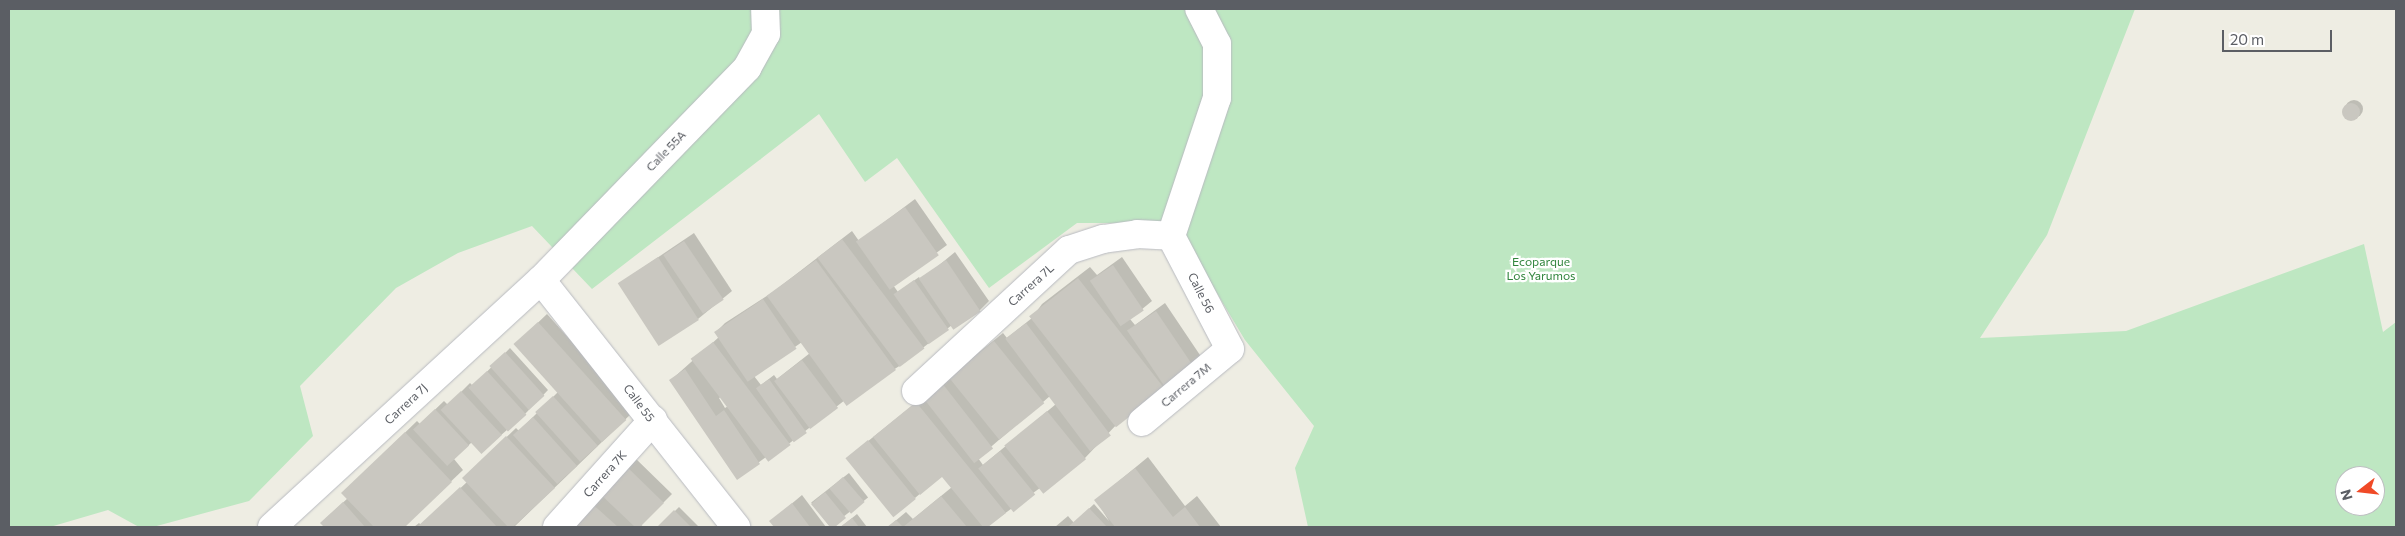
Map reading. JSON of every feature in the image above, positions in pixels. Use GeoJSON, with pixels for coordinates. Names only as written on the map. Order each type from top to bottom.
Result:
{"type":"FeatureCollection","features":[{"type":"Feature","properties":{"kind":"street","name":"Calle 55A"},"geometry":{"type":"LineString","coordinates":[[541,280],[747,68],[766,34],[765,9]]}},
{"type":"Feature","properties":{"kind":"street"},"geometry":{"type":"LineString","coordinates":[[1171,236],[1217,98],[1217,44],[1199,9]]}},
{"type":"Feature","properties":{"kind":"street","name":"Carrera 7L"},"geometry":{"type":"LineString","coordinates":[[916,391],[1069,250],[1103,239],[1136,234],[1171,236]]}},
{"type":"Feature","properties":{"kind":"street","name":"Calle 56"},"geometry":{"type":"LineString","coordinates":[[1171,236],[1230,349]]}},
{"type":"Feature","properties":{"kind":"street","name":"Calle 55"},"geometry":{"type":"LineString","coordinates":[[541,280],[736,527]]}},
{"type":"Feature","properties":{"kind":"street","name":"Carrera 7J"},"geometry":{"type":"LineString","coordinates":[[272,527],[541,280]]}},
{"type":"Feature","properties":{"kind":"street","name":"Carrera 7M"},"geometry":{"type":"LineString","coordinates":[[1142,422],[1230,349]]}},
{"type":"Feature","properties":{"kind":"street","name":"Carrera 7K"},"geometry":{"type":"LineString","coordinates":[[557,527],[653,420]]}},
{"type":"Feature","properties":{"kind":"green space","name":"Ecoparque Los Yarumos"},"geometry":{"type":"Polygon","coordinates":[[[9,9],[2135,9],[2047,235],[1980,338],[2126,331],[2364,244],[2383,332],[2396,322],[2396,527],[1308,527],[1295,468],[1314,426],[1245,340],[1188,245],[1166,223],[1077,223],[989,288],[897,158],[865,182],[819,114],[592,289],[532,226],[458,253],[396,288],[300,386],[313,436],[249,501],[153,527],[139,527],[108,510],[50,527],[9,527],[9,9]]]}},
{"type":"Feature","properties":{"kind":"building"},"geometry":{"type":"Polygon","coordinates":[[[2351,103],[2357,106],[2360,112],[2357,118],[2351,121],[2345,118],[2342,112],[2345,106],[2351,103]]]}},
{"type":"Feature","properties":{"kind":"building"},"geometry":{"type":"Polygon","coordinates":[[[905,207],[939,255],[890,290],[856,241],[905,207]]]}},
{"type":"Feature","properties":{"kind":"building"},"geometry":{"type":"Polygon","coordinates":[[[842,239],[924,348],[900,367],[817,258],[842,239]]]}},
{"type":"Feature","properties":{"kind":"building"},"geometry":{"type":"Polygon","coordinates":[[[684,241],[724,300],[703,314],[663,255],[684,241]]]}},
{"type":"Feature","properties":{"kind":"building"},"geometry":{"type":"Polygon","coordinates":[[[658,257],[699,320],[659,346],[618,283],[658,257]]]}},
{"type":"Feature","properties":{"kind":"building"},"geometry":{"type":"Polygon","coordinates":[[[816,260],[896,370],[847,406],[767,296],[816,260]]]}},
{"type":"Feature","properties":{"kind":"building"},"geometry":{"type":"Polygon","coordinates":[[[946,260],[981,311],[953,330],[919,278],[946,260]]]}},
{"type":"Feature","properties":{"kind":"building"},"geometry":{"type":"Polygon","coordinates":[[[1113,265],[1144,311],[1121,326],[1090,281],[1113,265]]]}},
{"type":"Feature","properties":{"kind":"building"},"geometry":{"type":"Polygon","coordinates":[[[1078,278],[1165,389],[1116,427],[1029,316],[1078,278]]]}},
{"type":"Feature","properties":{"kind":"building"},"geometry":{"type":"Polygon","coordinates":[[[914,280],[949,330],[929,344],[894,294],[914,280]]]}},
{"type":"Feature","properties":{"kind":"building"},"geometry":{"type":"Polygon","coordinates":[[[763,299],[797,349],[748,382],[714,332],[763,299]]]}},
{"type":"Feature","properties":{"kind":"building"},"geometry":{"type":"Polygon","coordinates":[[[1156,311],[1196,370],[1167,389],[1127,331],[1156,311]]]}},
{"type":"Feature","properties":{"kind":"building"},"geometry":{"type":"Polygon","coordinates":[[[538,322],[626,420],[602,442],[513,344],[538,322]]]}},
{"type":"Feature","properties":{"kind":"building"},"geometry":{"type":"Polygon","coordinates":[[[1026,323],[1111,436],[1090,451],[1005,339],[1026,323]]]}},
{"type":"Feature","properties":{"kind":"building"},"geometry":{"type":"Polygon","coordinates":[[[994,341],[1044,403],[999,440],[949,378],[994,341]]]}},
{"type":"Feature","properties":{"kind":"building"},"geometry":{"type":"Polygon","coordinates":[[[713,342],[791,445],[768,462],[691,359],[713,342]]]}},
{"type":"Feature","properties":{"kind":"building"},"geometry":{"type":"Polygon","coordinates":[[[505,352],[544,396],[529,410],[489,366],[505,352]]]}},
{"type":"Feature","properties":{"kind":"building"},"geometry":{"type":"Polygon","coordinates":[[[802,360],[838,408],[810,429],[774,381],[802,360]]]}},
{"type":"Feature","properties":{"kind":"building"},"geometry":{"type":"Polygon","coordinates":[[[685,369],[716,416],[724,410],[760,464],[737,480],[669,380],[685,369]]]}},
{"type":"Feature","properties":{"kind":"building"},"geometry":{"type":"Polygon","coordinates":[[[487,371],[526,415],[508,432],[468,388],[487,371]]]}},
{"type":"Feature","properties":{"kind":"building"},"geometry":{"type":"Polygon","coordinates":[[[769,379],[807,433],[794,442],[756,388],[769,379]]]}},
{"type":"Feature","properties":{"kind":"building"},"geometry":{"type":"Polygon","coordinates":[[[942,383],[993,448],[974,463],[923,398],[942,383]]]}},
{"type":"Feature","properties":{"kind":"building"},"geometry":{"type":"Polygon","coordinates":[[[461,391],[502,435],[481,454],[441,410],[461,391]]]}},
{"type":"Feature","properties":{"kind":"building"},"geometry":{"type":"Polygon","coordinates":[[[553,396],[598,446],[580,462],[535,412],[553,396]]]}},
{"type":"Feature","properties":{"kind":"building"},"geometry":{"type":"Polygon","coordinates":[[[916,402],[1006,513],[988,527],[983,527],[942,477],[920,495],[873,437],[916,402]]]}},
{"type":"Feature","properties":{"kind":"building"},"geometry":{"type":"Polygon","coordinates":[[[435,409],[469,446],[447,466],[413,429],[435,409]]]}},
{"type":"Feature","properties":{"kind":"building"},"geometry":{"type":"Polygon","coordinates":[[[1047,411],[1086,459],[1043,494],[1004,446],[1047,411]]]}},
{"type":"Feature","properties":{"kind":"building"},"geometry":{"type":"Polygon","coordinates":[[[533,417],[577,466],[557,484],[513,435],[533,417]]]}},
{"type":"Feature","properties":{"kind":"building"},"geometry":{"type":"Polygon","coordinates":[[[405,432],[452,482],[405,527],[374,527],[341,493],[405,432]]]}},
{"type":"Feature","properties":{"kind":"building"},"geometry":{"type":"Polygon","coordinates":[[[506,436],[555,488],[513,527],[508,527],[462,478],[506,436]]]}},
{"type":"Feature","properties":{"kind":"building"},"geometry":{"type":"Polygon","coordinates":[[[868,440],[916,499],[893,517],[845,458],[868,440]]]}},
{"type":"Feature","properties":{"kind":"building"},"geometry":{"type":"Polygon","coordinates":[[[1000,451],[1035,495],[1013,512],[978,469],[1000,451]]]}},
{"type":"Feature","properties":{"kind":"building"},"geometry":{"type":"Polygon","coordinates":[[[624,464],[664,503],[640,527],[635,527],[597,491],[624,464]]]}},
{"type":"Feature","properties":{"kind":"building"},"geometry":{"type":"Polygon","coordinates":[[[1135,468],[1173,517],[1185,507],[1200,527],[1115,527],[1094,500],[1135,468]]]}},
{"type":"Feature","properties":{"kind":"building"},"geometry":{"type":"Polygon","coordinates":[[[843,477],[865,502],[851,514],[829,489],[843,477]]]}},
{"type":"Feature","properties":{"kind":"building"},"geometry":{"type":"Polygon","coordinates":[[[460,487],[497,527],[417,527],[460,487]]]}},
{"type":"Feature","properties":{"kind":"building"},"geometry":{"type":"Polygon","coordinates":[[[825,492],[846,518],[835,527],[830,527],[811,504],[825,492]]]}},
{"type":"Feature","properties":{"kind":"building"},"geometry":{"type":"Polygon","coordinates":[[[941,496],[967,527],[903,527],[941,496]]]}},
{"type":"Feature","properties":{"kind":"building"},"geometry":{"type":"Polygon","coordinates":[[[588,500],[618,527],[565,527],[588,500]]]}},
{"type":"Feature","properties":{"kind":"building"},"geometry":{"type":"Polygon","coordinates":[[[343,502],[365,527],[324,527],[320,523],[343,502]]]}},
{"type":"Feature","properties":{"kind":"building"},"geometry":{"type":"Polygon","coordinates":[[[792,503],[810,527],[774,527],[769,521],[792,503]]]}},
{"type":"Feature","properties":{"kind":"building"},"geometry":{"type":"Polygon","coordinates":[[[1089,508],[1107,527],[1069,526],[1089,508]]]}},
{"type":"Feature","properties":{"kind":"building"},"geometry":{"type":"Polygon","coordinates":[[[674,510],[691,527],[657,527],[674,510]]]}},
{"type":"Feature","properties":{"kind":"building"},"geometry":{"type":"Polygon","coordinates":[[[852,518],[859,527],[840,527],[852,518]]]}},
{"type":"Feature","properties":{"kind":"building"},"geometry":{"type":"Polygon","coordinates":[[[896,520],[903,527],[887,527],[896,520]]]}}]}
